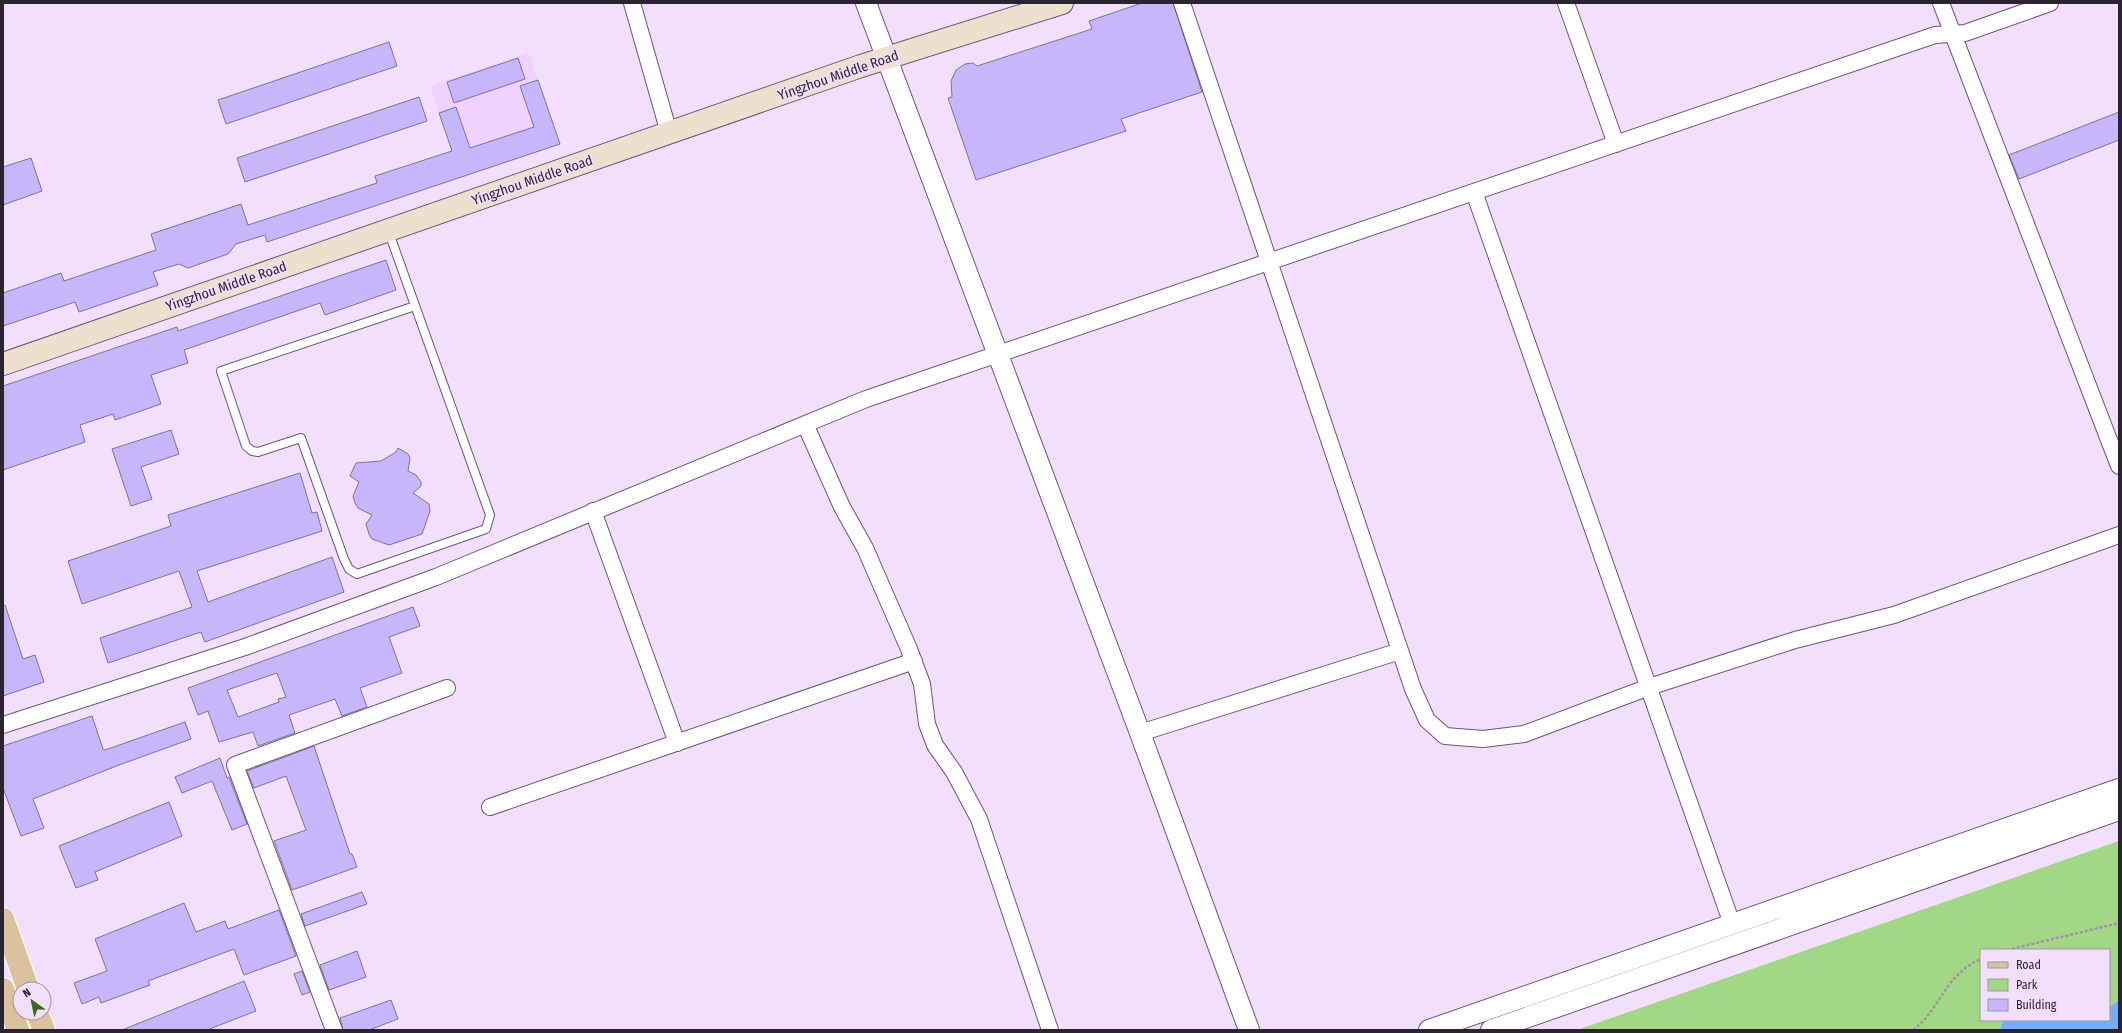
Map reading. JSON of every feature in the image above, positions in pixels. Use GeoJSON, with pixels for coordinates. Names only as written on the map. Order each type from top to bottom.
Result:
{"type":"FeatureCollection","features":[{"type":"Feature","properties":{"kind":"main road","name":"Yingzhou Middle Road"},"geometry":{"type":"LineString","coordinates":[[3,364],[886,58],[1062,3]]}},
{"type":"Feature","properties":{"kind":"main road"},"geometry":{"type":"LineString","coordinates":[[3,919],[25,981]]}},
{"type":"Feature","properties":{"kind":"main road"},"geometry":{"type":"LineString","coordinates":[[3,989],[18,1030]]}},
{"type":"Feature","properties":{"kind":"street"},"geometry":{"type":"LineString","coordinates":[[632,3],[669,133]]}},
{"type":"Feature","properties":{"kind":"street"},"geometry":{"type":"LineString","coordinates":[[866,3],[1140,733],[1249,1030]]}},
{"type":"Feature","properties":{"kind":"street"},"geometry":{"type":"LineString","coordinates":[[1182,3],[1413,689],[1427,720],[1445,736],[1483,739],[1524,734],[1649,687],[1795,640],[1894,614],[2119,535]]}},
{"type":"Feature","properties":{"kind":"street"},"geometry":{"type":"LineString","coordinates":[[1566,3],[1616,144]]}},
{"type":"Feature","properties":{"kind":"street"},"geometry":{"type":"LineString","coordinates":[[1941,3],[2119,466]]}},
{"type":"Feature","properties":{"kind":"street"},"geometry":{"type":"LineString","coordinates":[[3,725],[237,650],[436,577],[866,399],[1935,35],[1965,33],[2050,3]]}},
{"type":"Feature","properties":{"kind":"street"},"geometry":{"type":"LineString","coordinates":[[1474,192],[1732,924]]}},
{"type":"Feature","properties":{"kind":"street"},"geometry":{"type":"LineString","coordinates":[[805,424],[842,507],[865,548],[914,661],[922,684],[927,724],[935,744],[954,772],[979,819],[1050,1030]]}},
{"type":"Feature","properties":{"kind":"street"},"geometry":{"type":"LineString","coordinates":[[593,511],[677,742]]}},
{"type":"Feature","properties":{"kind":"street"},"geometry":{"type":"LineString","coordinates":[[1140,733],[1400,651]]}},
{"type":"Feature","properties":{"kind":"street"},"geometry":{"type":"LineString","coordinates":[[490,807],[914,661]]}},
{"type":"Feature","properties":{"kind":"street"},"geometry":{"type":"LineString","coordinates":[[334,1030],[235,765],[447,688]]}},
{"type":"Feature","properties":{"kind":"street"},"geometry":{"type":"LineString","coordinates":[[1429,1030],[2119,788]]}},
{"type":"Feature","properties":{"kind":"street"},"geometry":{"type":"LineString","coordinates":[[1491,1030],[2119,810]]}},
{"type":"Feature","properties":{"kind":"lane"},"geometry":{"type":"LineString","coordinates":[[388,230],[490,515],[486,529],[358,574],[349,569],[344,559],[301,438],[258,452],[252,451],[246,446],[221,371],[415,306]]}},
{"type":"Feature","properties":{"kind":"path"},"geometry":{"type":"LineString","coordinates":[[2011,949],[2119,923]]}},
{"type":"Feature","properties":{"kind":"path"},"geometry":{"type":"LineString","coordinates":[[1913,1030],[1931,1011],[1947,985],[1964,969],[1980,960]]}},
{"type":"Feature","properties":{"kind":"shaded area"},"geometry":{"type":"Polygon","coordinates":[[[529,53],[559,144],[461,177],[430,86],[529,53]]]}},
{"type":"Feature","properties":{"kind":"green space"},"geometry":{"type":"Polygon","coordinates":[[[2119,841],[2119,1030],[1577,1030],[2119,841]]]}},
{"type":"Feature","properties":{"kind":"water"},"geometry":{"type":"Polygon","coordinates":[[[2119,1001],[2119,1030],[2000,1030],[2003,1021],[2110,1021],[2110,1006],[2119,1001]]]}},
{"type":"Feature","properties":{"kind":"building"},"geometry":{"type":"Polygon","coordinates":[[[1142,3],[1173,3],[1202,92],[1121,119],[1126,131],[976,180],[948,98],[952,97],[951,81],[956,70],[965,64],[973,63],[977,66],[1092,29],[1089,21],[1142,3]]]}},
{"type":"Feature","properties":{"kind":"building"},"geometry":{"type":"Polygon","coordinates":[[[389,42],[397,66],[226,124],[218,100],[389,42]]]}},
{"type":"Feature","properties":{"kind":"building"},"geometry":{"type":"Polygon","coordinates":[[[518,58],[525,79],[454,103],[447,82],[518,58]]]}},
{"type":"Feature","properties":{"kind":"building"},"geometry":{"type":"Polygon","coordinates":[[[538,80],[560,144],[267,242],[265,235],[236,244],[228,254],[188,268],[179,264],[153,272],[158,285],[79,312],[75,302],[3,326],[3,293],[61,273],[64,281],[156,250],[151,234],[241,204],[248,225],[377,183],[375,176],[452,151],[439,113],[456,107],[470,148],[534,127],[520,86],[538,80]]]}},
{"type":"Feature","properties":{"kind":"building"},"geometry":{"type":"Polygon","coordinates":[[[419,97],[427,121],[245,182],[237,158],[419,97]]]}},
{"type":"Feature","properties":{"kind":"building"},"geometry":{"type":"Polygon","coordinates":[[[2119,112],[2119,140],[2019,179],[2009,155],[2119,112]]]}},
{"type":"Feature","properties":{"kind":"building"},"geometry":{"type":"Polygon","coordinates":[[[31,158],[42,191],[3,205],[3,167],[31,158]]]}},
{"type":"Feature","properties":{"kind":"building"},"geometry":{"type":"Polygon","coordinates":[[[386,260],[396,290],[325,315],[320,303],[184,350],[188,363],[151,375],[161,404],[115,420],[113,414],[80,425],[85,442],[3,470],[3,386],[177,327],[178,331],[386,260]]]}},
{"type":"Feature","properties":{"kind":"building"},"geometry":{"type":"Polygon","coordinates":[[[171,430],[179,454],[141,467],[152,499],[131,506],[112,449],[171,430]]]}},
{"type":"Feature","properties":{"kind":"building"},"geometry":{"type":"Polygon","coordinates":[[[398,448],[408,454],[410,458],[408,471],[416,475],[421,482],[421,486],[413,493],[429,504],[430,511],[422,534],[389,545],[372,539],[369,534],[366,524],[372,515],[358,508],[355,503],[353,496],[359,482],[350,476],[356,463],[381,461],[396,452],[398,448]]]}},
{"type":"Feature","properties":{"kind":"building"},"geometry":{"type":"Polygon","coordinates":[[[300,473],[312,513],[317,512],[322,531],[197,571],[208,602],[332,557],[344,592],[205,642],[201,632],[108,663],[100,638],[192,607],[179,571],[82,604],[68,561],[171,526],[168,515],[300,473]]]}},
{"type":"Feature","properties":{"kind":"building"},"geometry":{"type":"Polygon","coordinates":[[[5,605],[23,659],[35,655],[44,682],[3,696],[3,606],[5,605]]]}},
{"type":"Feature","properties":{"kind":"building"},"geometry":{"type":"Polygon","coordinates":[[[413,607],[420,626],[389,637],[402,673],[360,688],[367,707],[342,716],[335,699],[289,715],[295,733],[258,746],[253,732],[219,742],[208,711],[198,715],[188,688],[413,607]],[[277,673],[227,690],[238,717],[279,702],[278,699],[286,697],[277,673]]]}},
{"type":"Feature","properties":{"kind":"building"},"geometry":{"type":"Polygon","coordinates":[[[92,716],[103,749],[105,750],[185,722],[191,739],[119,765],[33,799],[44,828],[21,836],[3,788],[3,746],[92,716]]]}},
{"type":"Feature","properties":{"kind":"building"},"geometry":{"type":"Polygon","coordinates":[[[314,746],[350,854],[352,854],[357,867],[292,890],[274,841],[306,830],[286,776],[254,788],[247,771],[314,746]]]}},
{"type":"Feature","properties":{"kind":"building"},"geometry":{"type":"Polygon","coordinates":[[[220,758],[247,824],[232,830],[212,781],[182,793],[175,777],[220,758]]]}},
{"type":"Feature","properties":{"kind":"building"},"geometry":{"type":"Polygon","coordinates":[[[169,802],[182,836],[95,872],[98,880],[76,888],[59,846],[169,802]]]}},
{"type":"Feature","properties":{"kind":"building"},"geometry":{"type":"Polygon","coordinates":[[[362,892],[367,904],[305,926],[301,914],[362,892]]]}},
{"type":"Feature","properties":{"kind":"building"},"geometry":{"type":"Polygon","coordinates":[[[184,903],[196,932],[225,921],[228,929],[279,910],[296,956],[244,975],[234,949],[148,981],[150,985],[101,1003],[99,997],[82,1004],[74,983],[107,971],[95,939],[184,903]]]}},
{"type":"Feature","properties":{"kind":"building"},"geometry":{"type":"Polygon","coordinates":[[[357,951],[366,977],[329,990],[320,965],[357,951]]]}},
{"type":"Feature","properties":{"kind":"building"},"geometry":{"type":"Polygon","coordinates":[[[302,971],[310,992],[302,995],[294,974],[302,971]]]}},
{"type":"Feature","properties":{"kind":"building"},"geometry":{"type":"Polygon","coordinates":[[[244,981],[256,1011],[207,1030],[122,1030],[244,981]]]}},
{"type":"Feature","properties":{"kind":"building"},"geometry":{"type":"Polygon","coordinates":[[[391,1000],[398,1019],[369,1030],[343,1030],[340,1018],[391,1000]]]}}]}
